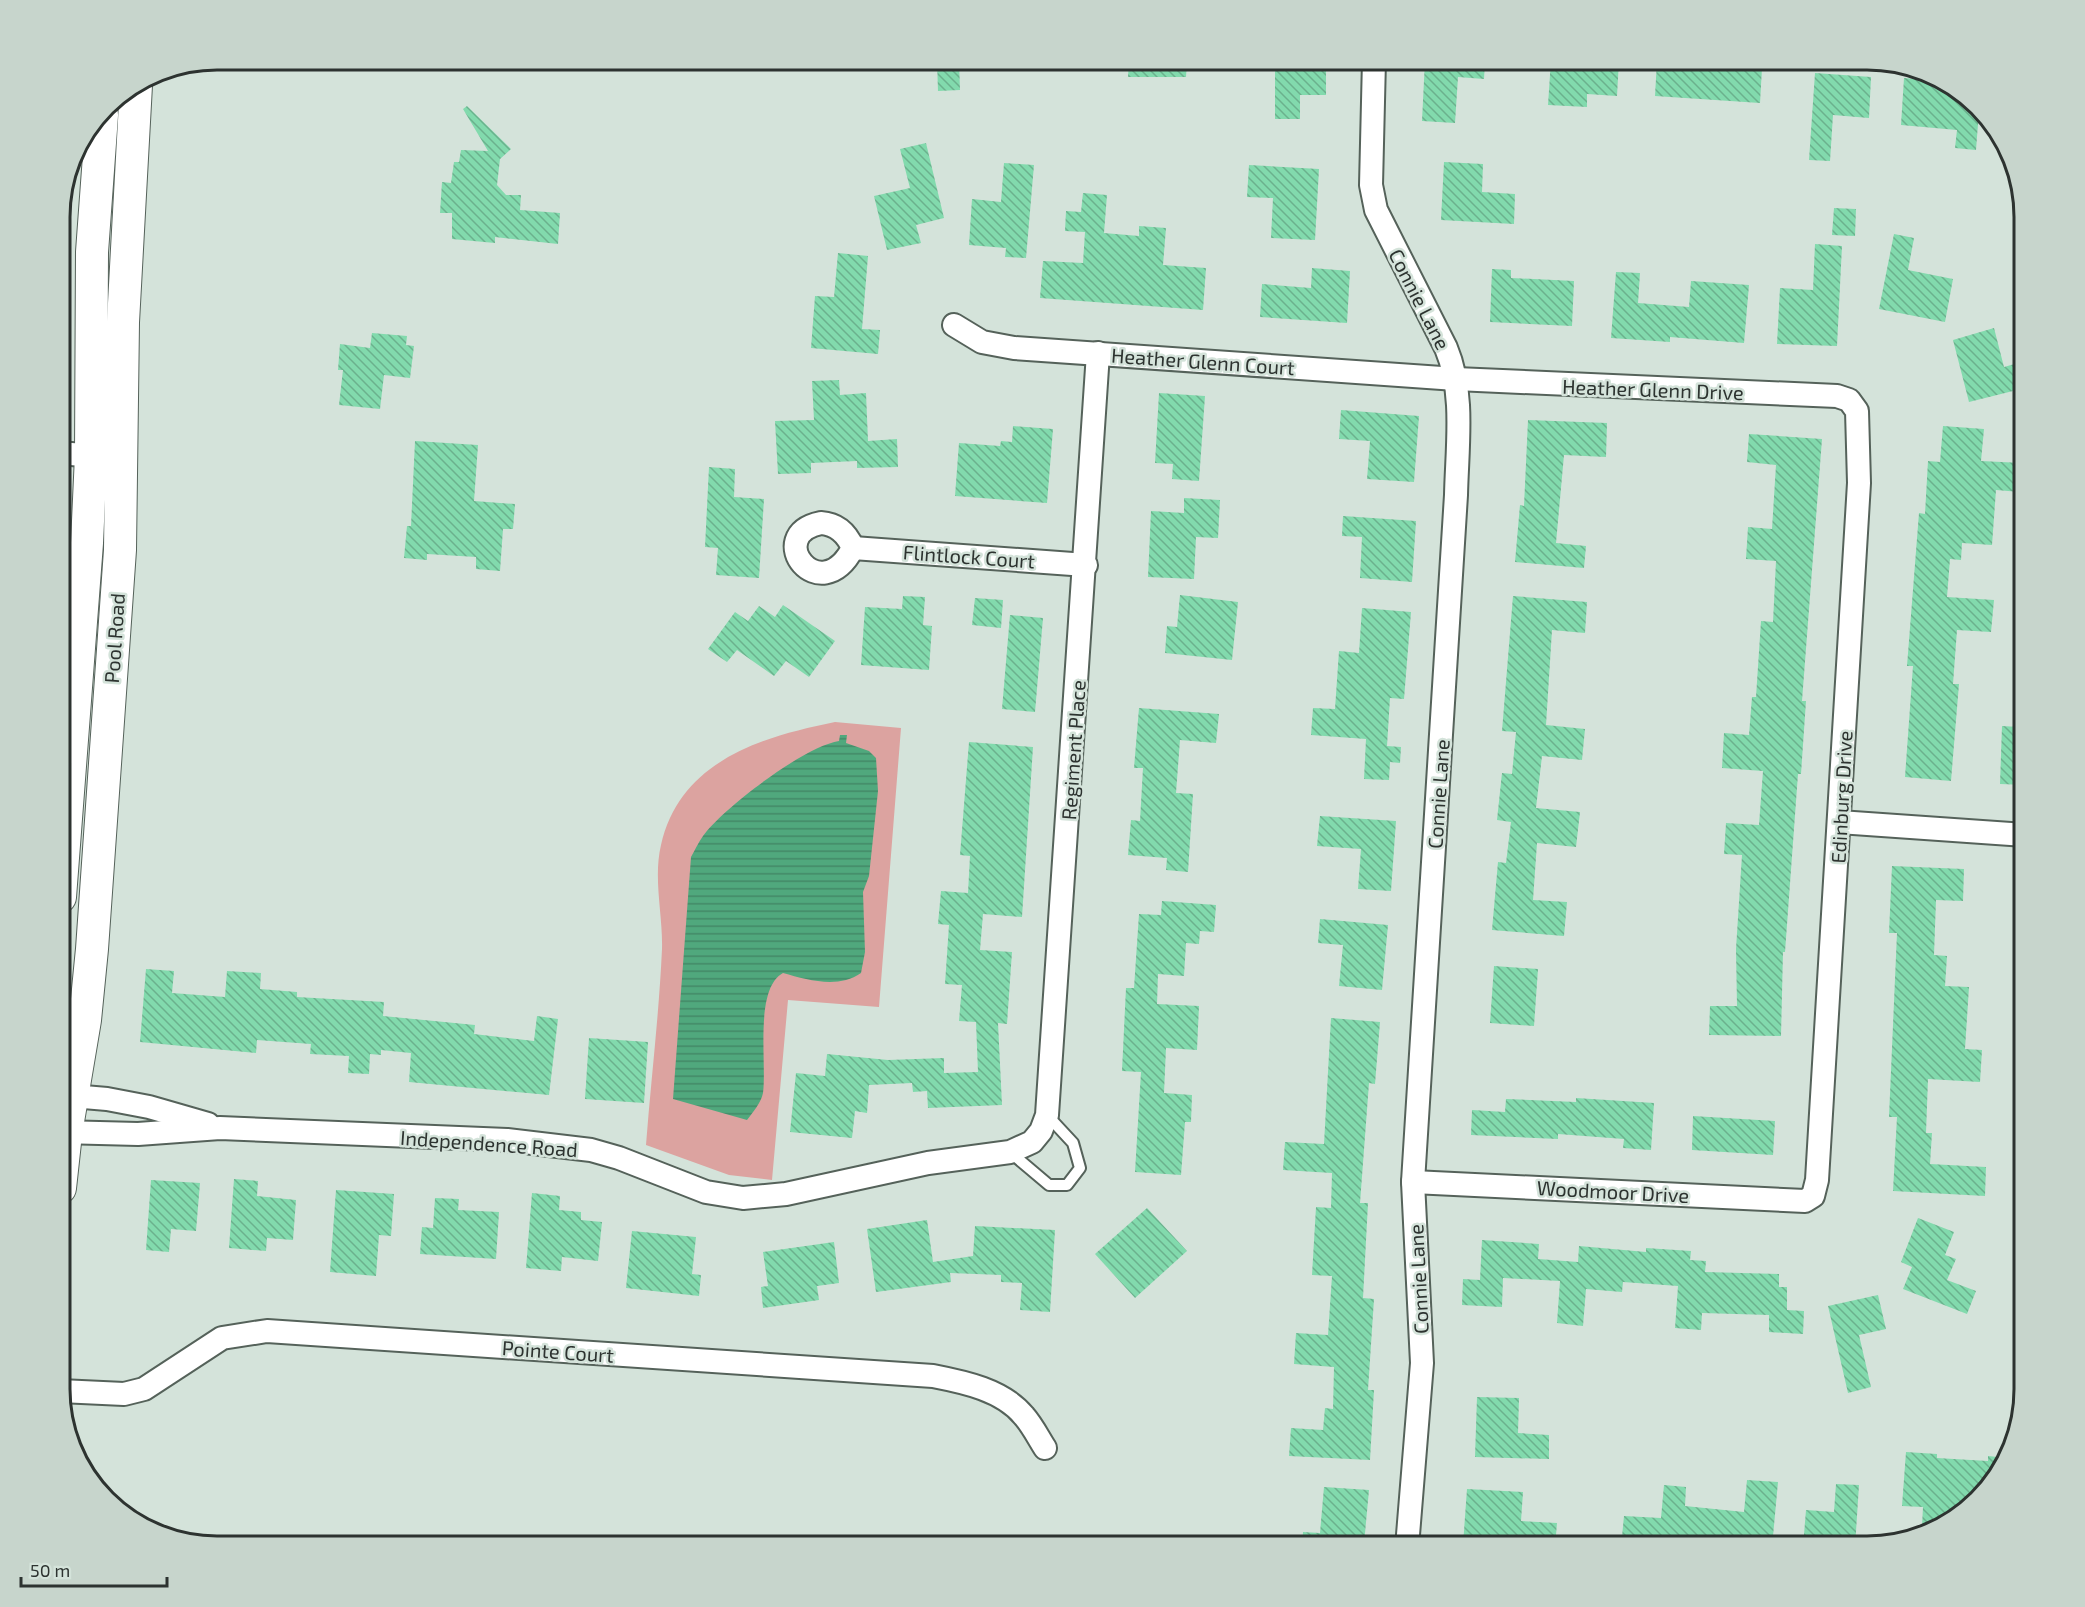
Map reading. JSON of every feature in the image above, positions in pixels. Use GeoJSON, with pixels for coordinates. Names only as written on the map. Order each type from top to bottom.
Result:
{"type":"FeatureCollection","features":[{"type":"Feature","properties":{"kind":"main road","name":"Pool Road"},"geometry":{"type":"LineString","coordinates":[[71,1041],[120,550],[123,322],[135,95]]}},
{"type":"Feature","properties":{"kind":"main road","name":"Pool Road"},"geometry":{"type":"LineString","coordinates":[[71,753],[87,543],[75,454],[101,128]]}},
{"type":"Feature","properties":{"kind":"street","name":"Connie Lane"},"geometry":{"type":"LineString","coordinates":[[1374,71],[1371,185],[1376,210],[1446,348],[1456,380],[1456,495],[1413,1182],[1422,1363],[1408,1536]]}},
{"type":"Feature","properties":{"kind":"street","name":"Heather Glenn Court"},"geometry":{"type":"LineString","coordinates":[[954,325],[982,342],[1456,380]]}},
{"type":"Feature","properties":{"kind":"street","name":"Regiment Place"},"geometry":{"type":"LineString","coordinates":[[1032,1142],[1041,1131],[1047,1115],[1086,565],[1098,353]]}},
{"type":"Feature","properties":{"kind":"street","name":"Heather Glenn Drive"},"geometry":{"type":"LineString","coordinates":[[1456,380],[1837,396],[1849,400]]}},
{"type":"Feature","properties":{"kind":"street","name":"Edinburg Drive"},"geometry":{"type":"LineString","coordinates":[[1813,1196],[1817,1180],[1859,483],[1860,426],[1857,411],[1849,400]]}},
{"type":"Feature","properties":{"kind":"street"},"geometry":{"type":"LineString","coordinates":[[75,454],[122,459]]}},
{"type":"Feature","properties":{"kind":"street","name":"Flintlock Court"},"geometry":{"type":"LineString","coordinates":[[853,548],[1086,565]]}},
{"type":"Feature","properties":{"kind":"street"},"geometry":{"type":"LineString","coordinates":[[1839,822],[2014,834]]}},
{"type":"Feature","properties":{"kind":"street","name":"Independence Road"},"geometry":{"type":"LineString","coordinates":[[71,1096],[107,1099],[149,1107],[220,1128]]}},
{"type":"Feature","properties":{"kind":"street","name":"Independence Road"},"geometry":{"type":"LineString","coordinates":[[71,1132],[138,1134],[220,1128],[507,1140],[591,1150],[619,1158],[706,1192],[743,1198],[786,1194],[928,1163],[1010,1152],[1032,1142]]}},
{"type":"Feature","properties":{"kind":"street","name":"Woodmoor Drive"},"geometry":{"type":"LineString","coordinates":[[1413,1182],[1806,1201],[1813,1196]]}},
{"type":"Feature","properties":{"kind":"street","name":"Pointe Court"},"geometry":{"type":"LineString","coordinates":[[71,1392],[124,1394],[144,1389],[222,1338],[267,1331],[933,1376],[962,1382],[995,1394],[1023,1414],[1045,1448]]}},
{"type":"Feature","properties":{"kind":"lane"},"geometry":{"type":"LineString","coordinates":[[1010,1152],[1049,1185],[1066,1185],[1080,1168],[1078,1160],[1073,1143],[1047,1115]]}},
{"type":"Feature","properties":{"kind":"shaded area"},"geometry":{"type":"Polygon","coordinates":[[[835,722],[901,728],[879,1007],[788,1000],[772,1180],[729,1175],[646,1145],[662,949],[658,884],[661,845],[671,816],[686,792],[705,773],[752,745],[835,722]]]}},
{"type":"Feature","properties":{"kind":"shaded area"},"geometry":{"type":"Polygon","coordinates":[[[840,735],[847,735],[846,743],[869,751],[876,758],[878,791],[869,876],[863,892],[865,952],[861,973],[843,981],[823,982],[783,973],[774,981],[768,994],[765,1010],[763,1093],[759,1104],[747,1120],[673,1099],[691,857],[713,824],[746,795],[806,754],[839,741],[840,735]]]}},
{"type":"Feature","properties":{"kind":"building"},"geometry":{"type":"Polygon","coordinates":[[[937,71],[959,71],[960,90],[938,91],[937,71]]]}},
{"type":"Feature","properties":{"kind":"building"},"geometry":{"type":"Polygon","coordinates":[[[1128,71],[1186,71],[1186,77],[1128,77],[1128,71]]]}},
{"type":"Feature","properties":{"kind":"building"},"geometry":{"type":"Polygon","coordinates":[[[1275,71],[1326,71],[1326,95],[1300,95],[1300,119],[1275,119],[1275,71]]]}},
{"type":"Feature","properties":{"kind":"building"},"geometry":{"type":"Polygon","coordinates":[[[1424,71],[1484,71],[1484,79],[1458,77],[1455,123],[1422,121],[1424,71]]]}},
{"type":"Feature","properties":{"kind":"building"},"geometry":{"type":"Polygon","coordinates":[[[1550,71],[1618,71],[1617,96],[1587,94],[1587,107],[1548,105],[1550,71]]]}},
{"type":"Feature","properties":{"kind":"building"},"geometry":{"type":"Polygon","coordinates":[[[1656,71],[1762,71],[1760,103],[1655,96],[1656,71]]]}},
{"type":"Feature","properties":{"kind":"building"},"geometry":{"type":"Polygon","coordinates":[[[1815,73],[1871,77],[1869,118],[1833,115],[1830,161],[1809,160],[1815,73]]]}},
{"type":"Feature","properties":{"kind":"building"},"geometry":{"type":"Polygon","coordinates":[[[1904,78],[1917,79],[1941,90],[1965,107],[1978,120],[1976,150],[1955,148],[1957,130],[1901,125],[1904,78]]]}},
{"type":"Feature","properties":{"kind":"building"},"geometry":{"type":"Polygon","coordinates":[[[467,106],[511,149],[500,159],[497,185],[506,195],[521,195],[520,210],[560,213],[558,244],[495,237],[495,243],[452,239],[452,213],[440,213],[442,182],[451,183],[454,162],[459,162],[461,150],[488,151],[463,109],[467,106]]]}},
{"type":"Feature","properties":{"kind":"building"},"geometry":{"type":"Polygon","coordinates":[[[926,143],[944,218],[916,225],[921,243],[887,250],[874,196],[910,188],[900,149],[926,143]]]}},
{"type":"Feature","properties":{"kind":"building"},"geometry":{"type":"Polygon","coordinates":[[[1444,162],[1483,164],[1482,192],[1515,194],[1514,224],[1441,220],[1444,162]]]}},
{"type":"Feature","properties":{"kind":"building"},"geometry":{"type":"Polygon","coordinates":[[[1004,163],[1034,165],[1026,258],[1005,257],[1006,248],[969,245],[972,199],[1001,202],[1004,163]]]}},
{"type":"Feature","properties":{"kind":"building"},"geometry":{"type":"Polygon","coordinates":[[[1249,165],[1319,169],[1315,240],[1271,238],[1273,198],[1247,197],[1249,165]]]}},
{"type":"Feature","properties":{"kind":"building"},"geometry":{"type":"Polygon","coordinates":[[[1083,193],[1107,195],[1104,233],[1139,236],[1139,226],[1166,228],[1163,265],[1206,268],[1203,310],[1040,298],[1043,261],[1083,263],[1085,232],[1065,231],[1066,211],[1081,212],[1083,193]]]}},
{"type":"Feature","properties":{"kind":"building"},"geometry":{"type":"Polygon","coordinates":[[[1834,208],[1856,209],[1855,236],[1832,235],[1834,208]]]}},
{"type":"Feature","properties":{"kind":"building"},"geometry":{"type":"Polygon","coordinates":[[[1894,234],[1914,238],[1908,270],[1953,279],[1945,322],[1879,309],[1894,234]]]}},
{"type":"Feature","properties":{"kind":"building"},"geometry":{"type":"Polygon","coordinates":[[[1815,244],[1842,246],[1837,346],[1777,344],[1780,288],[1813,290],[1815,244]]]}},
{"type":"Feature","properties":{"kind":"building"},"geometry":{"type":"Polygon","coordinates":[[[838,253],[868,256],[862,329],[880,330],[878,354],[811,348],[815,296],[834,297],[838,253]]]}},
{"type":"Feature","properties":{"kind":"building"},"geometry":{"type":"Polygon","coordinates":[[[1312,268],[1350,271],[1347,323],[1260,317],[1262,284],[1311,288],[1312,268]]]}},
{"type":"Feature","properties":{"kind":"building"},"geometry":{"type":"Polygon","coordinates":[[[1492,269],[1511,270],[1511,278],[1574,281],[1572,326],[1490,322],[1492,269]]]}},
{"type":"Feature","properties":{"kind":"building"},"geometry":{"type":"Polygon","coordinates":[[[1616,272],[1640,273],[1638,303],[1689,307],[1691,281],[1749,285],[1744,343],[1670,337],[1670,342],[1611,338],[1616,272]]]}},
{"type":"Feature","properties":{"kind":"building"},"geometry":{"type":"Polygon","coordinates":[[[1994,328],[2004,367],[2014,364],[2014,391],[1969,402],[1953,340],[1994,328]]]}},
{"type":"Feature","properties":{"kind":"building"},"geometry":{"type":"Polygon","coordinates":[[[372,333],[407,336],[406,345],[414,346],[410,378],[384,375],[380,409],[339,405],[343,370],[338,370],[340,344],[370,348],[372,333]]]}},
{"type":"Feature","properties":{"kind":"building"},"geometry":{"type":"Polygon","coordinates":[[[839,380],[840,395],[866,393],[868,441],[897,439],[898,467],[857,468],[857,461],[811,463],[811,473],[778,474],[775,421],[814,420],[812,381],[839,380]]]}},
{"type":"Feature","properties":{"kind":"building"},"geometry":{"type":"Polygon","coordinates":[[[1159,393],[1205,396],[1199,481],[1172,479],[1173,464],[1155,463],[1159,393]]]}},
{"type":"Feature","properties":{"kind":"building"},"geometry":{"type":"Polygon","coordinates":[[[1341,410],[1419,416],[1414,482],[1367,479],[1370,441],[1339,439],[1341,410]]]}},
{"type":"Feature","properties":{"kind":"building"},"geometry":{"type":"Polygon","coordinates":[[[1528,420],[1607,423],[1606,457],[1564,455],[1556,543],[1586,546],[1584,568],[1515,562],[1520,505],[1524,506],[1528,420]]]}},
{"type":"Feature","properties":{"kind":"building"},"geometry":{"type":"Polygon","coordinates":[[[1013,426],[1053,429],[1047,503],[955,496],[959,443],[1000,446],[1001,441],[1012,442],[1013,426]]]}},
{"type":"Feature","properties":{"kind":"building"},"geometry":{"type":"Polygon","coordinates":[[[1943,426],[1984,429],[1981,461],[2014,463],[2014,492],[1996,490],[1992,545],[1962,543],[1961,560],[1950,559],[1947,597],[1994,600],[1991,632],[1957,630],[1953,684],[1959,684],[1951,781],[1905,777],[1913,666],[1907,666],[1919,513],[1925,514],[1928,461],[1940,462],[1943,426]]]}},
{"type":"Feature","properties":{"kind":"building"},"geometry":{"type":"Polygon","coordinates":[[[1749,434],[1822,439],[1802,701],[1806,701],[1801,774],[1798,774],[1785,952],[1783,952],[1781,1036],[1709,1035],[1710,1006],[1737,1006],[1736,949],[1742,855],[1724,854],[1726,823],[1759,825],[1763,771],[1722,768],[1724,733],[1749,735],[1752,697],[1756,697],[1761,621],[1773,622],[1776,561],[1746,559],[1748,527],[1772,529],[1776,465],[1747,462],[1749,434]]]}},
{"type":"Feature","properties":{"kind":"building"},"geometry":{"type":"Polygon","coordinates":[[[415,441],[478,445],[474,501],[515,504],[513,529],[503,529],[500,571],[476,569],[476,557],[427,554],[427,560],[404,558],[407,526],[411,526],[415,441]]]}},
{"type":"Feature","properties":{"kind":"building"},"geometry":{"type":"Polygon","coordinates":[[[709,467],[735,469],[734,497],[764,499],[759,578],[716,575],[718,548],[705,547],[709,467]]]}},
{"type":"Feature","properties":{"kind":"building"},"geometry":{"type":"Polygon","coordinates":[[[1184,498],[1220,500],[1218,538],[1196,537],[1194,579],[1148,577],[1151,511],[1184,513],[1184,498]]]}},
{"type":"Feature","properties":{"kind":"building"},"geometry":{"type":"Polygon","coordinates":[[[1343,516],[1416,521],[1412,582],[1360,578],[1362,537],[1342,536],[1343,516]]]}},
{"type":"Feature","properties":{"kind":"building"},"geometry":{"type":"Polygon","coordinates":[[[1180,595],[1238,602],[1232,660],[1165,653],[1167,626],[1177,627],[1180,595]]]}},
{"type":"Feature","properties":{"kind":"building"},"geometry":{"type":"Polygon","coordinates":[[[903,596],[925,597],[923,625],[932,626],[929,670],[861,665],[865,607],[902,609],[903,596]]]}},
{"type":"Feature","properties":{"kind":"building"},"geometry":{"type":"Polygon","coordinates":[[[1513,596],[1587,602],[1585,633],[1552,630],[1546,725],[1585,729],[1582,760],[1542,756],[1536,808],[1580,812],[1576,847],[1537,843],[1533,900],[1567,902],[1564,936],[1492,930],[1498,862],[1506,863],[1511,822],[1497,820],[1502,773],[1512,774],[1516,732],[1502,731],[1513,596]]]}},
{"type":"Feature","properties":{"kind":"building"},"geometry":{"type":"Polygon","coordinates":[[[975,598],[1003,600],[1001,628],[972,625],[975,598]]]}},
{"type":"Feature","properties":{"kind":"building"},"geometry":{"type":"Polygon","coordinates":[[[783,605],[835,641],[809,677],[786,661],[774,676],[737,650],[727,662],[708,649],[735,612],[748,621],[759,606],[775,617],[783,605]]]}},
{"type":"Feature","properties":{"kind":"building"},"geometry":{"type":"Polygon","coordinates":[[[1362,608],[1411,612],[1404,699],[1390,698],[1387,746],[1401,747],[1400,763],[1390,762],[1389,780],[1364,779],[1366,739],[1311,735],[1313,708],[1335,709],[1339,651],[1359,653],[1362,608]]]}},
{"type":"Feature","properties":{"kind":"building"},"geometry":{"type":"Polygon","coordinates":[[[1010,615],[1043,618],[1035,712],[1002,709],[1010,615]]]}},
{"type":"Feature","properties":{"kind":"building"},"geometry":{"type":"Polygon","coordinates":[[[1139,708],[1219,714],[1216,743],[1180,740],[1176,793],[1193,794],[1188,872],[1166,870],[1167,858],[1128,855],[1131,820],[1140,821],[1143,768],[1134,768],[1139,708]]]}},
{"type":"Feature","properties":{"kind":"building"},"geometry":{"type":"Polygon","coordinates":[[[2002,726],[2014,727],[2014,785],[2000,784],[2002,726]]]}},
{"type":"Feature","properties":{"kind":"building"},"geometry":{"type":"Polygon","coordinates":[[[969,742],[1033,747],[1022,917],[983,914],[980,950],[1012,952],[1007,1024],[998,1023],[1002,1105],[928,1108],[927,1091],[913,1092],[912,1083],[869,1085],[867,1113],[855,1111],[852,1138],[790,1132],[796,1073],[825,1076],[827,1054],[888,1060],[944,1058],[944,1073],[978,1072],[976,1022],[959,1021],[962,985],[945,984],[949,925],[938,924],[941,891],[968,893],[970,856],[960,855],[969,742]]]}},
{"type":"Feature","properties":{"kind":"building"},"geometry":{"type":"Polygon","coordinates":[[[1320,816],[1396,821],[1391,891],[1358,889],[1361,849],[1317,846],[1320,816]]]}},
{"type":"Feature","properties":{"kind":"building"},"geometry":{"type":"Polygon","coordinates":[[[1892,866],[1964,869],[1963,901],[1936,900],[1934,955],[1947,956],[1945,986],[1969,987],[1965,1049],[1982,1050],[1980,1082],[1928,1079],[1926,1133],[1932,1133],[1930,1164],[1986,1167],[1985,1196],[1893,1191],[1897,1117],[1889,1117],[1897,933],[1889,933],[1892,866]]]}},
{"type":"Feature","properties":{"kind":"building"},"geometry":{"type":"Polygon","coordinates":[[[1162,901],[1216,905],[1214,932],[1200,931],[1199,944],[1186,943],[1184,976],[1158,974],[1157,1004],[1199,1006],[1197,1050],[1166,1048],[1164,1093],[1192,1095],[1191,1122],[1185,1122],[1181,1175],[1135,1172],[1141,1072],[1122,1071],[1126,988],[1134,988],[1139,914],[1161,915],[1162,901]]]}},
{"type":"Feature","properties":{"kind":"building"},"geometry":{"type":"Polygon","coordinates":[[[1320,919],[1388,925],[1382,990],[1339,986],[1343,945],[1318,943],[1320,919]]]}},
{"type":"Feature","properties":{"kind":"building"},"geometry":{"type":"Polygon","coordinates":[[[1494,966],[1538,969],[1534,1026],[1490,1023],[1494,966]]]}},
{"type":"Feature","properties":{"kind":"building"},"geometry":{"type":"Polygon","coordinates":[[[146,969],[174,971],[172,993],[225,997],[227,971],[261,973],[260,989],[297,992],[297,997],[384,1002],[383,1016],[475,1025],[474,1034],[534,1041],[537,1016],[558,1019],[549,1095],[409,1082],[411,1053],[381,1050],[381,1055],[370,1054],[369,1074],[348,1073],[349,1056],[310,1054],[311,1044],[257,1040],[256,1053],[140,1042],[146,969]]]}},
{"type":"Feature","properties":{"kind":"building"},"geometry":{"type":"Polygon","coordinates":[[[1331,1018],[1380,1022],[1375,1084],[1369,1083],[1360,1203],[1368,1203],[1363,1298],[1374,1299],[1368,1390],[1374,1390],[1370,1460],[1289,1456],[1291,1428],[1323,1430],[1325,1408],[1333,1409],[1334,1367],[1294,1364],[1296,1333],[1328,1335],[1332,1276],[1312,1275],[1316,1207],[1331,1208],[1332,1173],[1283,1170],[1285,1142],[1324,1144],[1331,1018]]]}},
{"type":"Feature","properties":{"kind":"building"},"geometry":{"type":"Polygon","coordinates":[[[589,1038],[648,1042],[644,1103],[585,1099],[589,1038]]]}},
{"type":"Feature","properties":{"kind":"building"},"geometry":{"type":"Polygon","coordinates":[[[1576,1098],[1654,1103],[1651,1150],[1623,1148],[1624,1139],[1558,1134],[1558,1139],[1471,1135],[1472,1110],[1505,1112],[1506,1099],[1576,1102],[1576,1098]]]}},
{"type":"Feature","properties":{"kind":"building"},"geometry":{"type":"Polygon","coordinates":[[[1693,1116],[1775,1121],[1773,1155],[1692,1150],[1693,1116]]]}},
{"type":"Feature","properties":{"kind":"building"},"geometry":{"type":"Polygon","coordinates":[[[234,1179],[258,1181],[257,1196],[296,1200],[293,1240],[267,1238],[266,1251],[229,1248],[234,1179]]]}},
{"type":"Feature","properties":{"kind":"building"},"geometry":{"type":"Polygon","coordinates":[[[151,1180],[200,1183],[196,1231],[171,1229],[169,1252],[146,1250],[151,1180]]]}},
{"type":"Feature","properties":{"kind":"building"},"geometry":{"type":"Polygon","coordinates":[[[336,1190],[394,1194],[391,1236],[379,1235],[376,1276],[330,1272],[336,1190]]]}},
{"type":"Feature","properties":{"kind":"building"},"geometry":{"type":"Polygon","coordinates":[[[532,1193],[560,1196],[559,1210],[581,1212],[581,1220],[602,1222],[598,1261],[562,1257],[561,1271],[526,1268],[532,1193]]]}},
{"type":"Feature","properties":{"kind":"building"},"geometry":{"type":"Polygon","coordinates":[[[435,1198],[459,1199],[458,1210],[499,1212],[496,1259],[420,1254],[422,1227],[433,1228],[435,1198]]]}},
{"type":"Feature","properties":{"kind":"building"},"geometry":{"type":"Polygon","coordinates":[[[1147,1208],[1187,1251],[1135,1298],[1095,1254],[1147,1208]]]}},
{"type":"Feature","properties":{"kind":"building"},"geometry":{"type":"Polygon","coordinates":[[[1918,1218],[1954,1232],[1945,1255],[1956,1259],[1947,1280],[1976,1291],[1967,1314],[1903,1289],[1912,1267],[1901,1262],[1918,1218]]]}},
{"type":"Feature","properties":{"kind":"building"},"geometry":{"type":"Polygon","coordinates":[[[927,1220],[933,1262],[973,1256],[975,1226],[1055,1230],[1050,1312],[1020,1310],[1022,1283],[1001,1282],[1001,1275],[950,1273],[951,1282],[876,1292],[867,1229],[927,1220]]]}},
{"type":"Feature","properties":{"kind":"building"},"geometry":{"type":"Polygon","coordinates":[[[632,1231],[696,1237],[692,1274],[701,1275],[699,1296],[626,1288],[632,1231]]]}},
{"type":"Feature","properties":{"kind":"building"},"geometry":{"type":"Polygon","coordinates":[[[1482,1240],[1539,1244],[1538,1259],[1578,1262],[1579,1246],[1646,1252],[1646,1248],[1691,1251],[1690,1260],[1706,1261],[1705,1272],[1779,1274],[1779,1287],[1787,1287],[1787,1310],[1804,1311],[1803,1334],[1769,1332],[1769,1315],[1702,1313],[1701,1330],[1675,1328],[1678,1286],[1623,1282],[1622,1292],[1586,1289],[1583,1326],[1557,1323],[1560,1281],[1503,1278],[1502,1307],[1462,1305],[1463,1279],[1480,1280],[1482,1240]]]}},
{"type":"Feature","properties":{"kind":"building"},"geometry":{"type":"Polygon","coordinates":[[[834,1242],[839,1283],[817,1286],[819,1300],[763,1308],[761,1287],[768,1286],[763,1252],[834,1242]]]}},
{"type":"Feature","properties":{"kind":"building"},"geometry":{"type":"Polygon","coordinates":[[[1878,1295],[1886,1329],[1859,1335],[1871,1387],[1848,1393],[1828,1306],[1878,1295]]]}},
{"type":"Feature","properties":{"kind":"building"},"geometry":{"type":"Polygon","coordinates":[[[1477,1397],[1519,1398],[1518,1433],[1549,1435],[1549,1459],[1475,1457],[1477,1397]]]}},
{"type":"Feature","properties":{"kind":"building"},"geometry":{"type":"Polygon","coordinates":[[[1906,1452],[1937,1454],[1937,1458],[1988,1461],[1988,1456],[1998,1457],[1978,1487],[1965,1500],[1933,1521],[1922,1526],[1923,1507],[1902,1506],[1906,1452]]]}},
{"type":"Feature","properties":{"kind":"building"},"geometry":{"type":"Polygon","coordinates":[[[1747,1480],[1778,1482],[1773,1536],[1622,1536],[1624,1516],[1661,1518],[1664,1485],[1686,1487],[1685,1506],[1744,1512],[1747,1480]]]}},
{"type":"Feature","properties":{"kind":"building"},"geometry":{"type":"Polygon","coordinates":[[[1836,1484],[1859,1485],[1856,1536],[1804,1536],[1806,1510],[1834,1512],[1836,1484]]]}},
{"type":"Feature","properties":{"kind":"building"},"geometry":{"type":"Polygon","coordinates":[[[1324,1487],[1369,1490],[1365,1536],[1303,1536],[1303,1532],[1320,1533],[1324,1487]]]}},
{"type":"Feature","properties":{"kind":"building"},"geometry":{"type":"Polygon","coordinates":[[[1467,1489],[1523,1492],[1521,1521],[1557,1523],[1556,1536],[1464,1536],[1467,1489]]]}}]}
